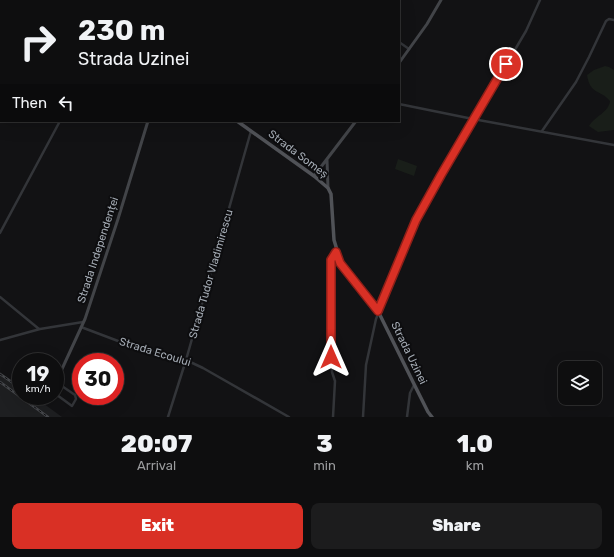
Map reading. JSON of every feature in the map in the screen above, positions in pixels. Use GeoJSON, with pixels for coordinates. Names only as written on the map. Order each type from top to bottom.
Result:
{"type":"FeatureCollection","features":[{"type":"Feature","properties":{"kind":"main road","name":"Strada Someș"},"geometry":{"type":"LineString","coordinates":[[238,122],[314,176],[328,188]]}},
{"type":"Feature","properties":{"kind":"main road","name":"Strada Uzinei"},"geometry":{"type":"LineString","coordinates":[[328,188],[331,194],[334,240],[340,263],[378,311],[428,412],[432,417]]}},
{"type":"Feature","properties":{"kind":"street"},"geometry":{"type":"LineString","coordinates":[[400,62],[428,24],[441,0]]}},
{"type":"Feature","properties":{"kind":"street"},"geometry":{"type":"LineString","coordinates":[[363,417],[366,365],[378,311],[416,220],[473,119],[526,31],[540,0]]}},
{"type":"Feature","properties":{"kind":"street"},"geometry":{"type":"LineString","coordinates":[[542,131],[576,82],[606,21],[609,19],[614,20]]}},
{"type":"Feature","properties":{"kind":"street"},"geometry":{"type":"LineString","coordinates":[[400,43],[409,49]]}},
{"type":"Feature","properties":{"kind":"street"},"geometry":{"type":"LineString","coordinates":[[400,104],[614,145]]}},
{"type":"Feature","properties":{"kind":"street"},"geometry":{"type":"LineString","coordinates":[[0,233],[59,122]]}},
{"type":"Feature","properties":{"kind":"street","name":"Strada Independenței"},"geometry":{"type":"LineString","coordinates":[[64,365],[82,327],[118,219],[148,122]]}},
{"type":"Feature","properties":{"kind":"street"},"geometry":{"type":"LineString","coordinates":[[314,176],[355,122]]}},
{"type":"Feature","properties":{"kind":"street","name":"Strada Tudor Vladimirescu"},"geometry":{"type":"LineString","coordinates":[[168,417],[186,360],[251,131]]}},
{"type":"Feature","properties":{"kind":"street"},"geometry":{"type":"LineString","coordinates":[[327,160],[328,188]]}},
{"type":"Feature","properties":{"kind":"street"},"geometry":{"type":"LineString","coordinates":[[333,417],[335,386],[331,357],[331,260],[336,252]]}},
{"type":"Feature","properties":{"kind":"street"},"geometry":{"type":"LineString","coordinates":[[0,297],[40,329]]}},
{"type":"Feature","properties":{"kind":"street"},"geometry":{"type":"LineString","coordinates":[[0,340],[40,329],[83,322]]}},
{"type":"Feature","properties":{"kind":"street","name":"Strada Ecoului"},"geometry":{"type":"LineString","coordinates":[[82,327],[126,344],[186,360],[203,368],[289,417]]}},
{"type":"Feature","properties":{"kind":"street"},"geometry":{"type":"LineString","coordinates":[[407,417],[410,393],[414,384]]}},
{"type":"Feature","properties":{"kind":"street","name":"Strada Independenței"},"geometry":{"type":"LineString","coordinates":[[64,388],[74,395],[76,399],[72,406],[64,400]]}},
{"type":"Feature","properties":{"kind":"shaded area"},"geometry":{"type":"Polygon","coordinates":[[[605,66],[614,70],[614,130],[598,132],[589,126],[607,108],[610,101],[590,86],[587,75],[594,70],[605,66]]]}},
{"type":"Feature","properties":{"kind":"shaded area"},"geometry":{"type":"Polygon","coordinates":[[[398,159],[417,166],[414,176],[395,169],[398,159]]]}},
{"type":"Feature","properties":{"kind":"shaded area"},"geometry":{"type":"Polygon","coordinates":[[[0,372],[12,381],[12,405],[45,405],[62,417],[0,417],[0,372]]]}},
{"type":"Feature","properties":{"kind":"railway"},"geometry":{"type":"LineString","coordinates":[[0,374],[12,382]]}},
{"type":"Feature","properties":{"kind":"railway"},"geometry":{"type":"LineString","coordinates":[[0,382],[48,417]]}},
{"type":"Feature","properties":{"kind":"route"},"geometry":{"type":"LineString","coordinates":[[331,357],[331,260],[333,256],[336,252],[340,263],[378,311],[416,220],[506,64]]}}]}
